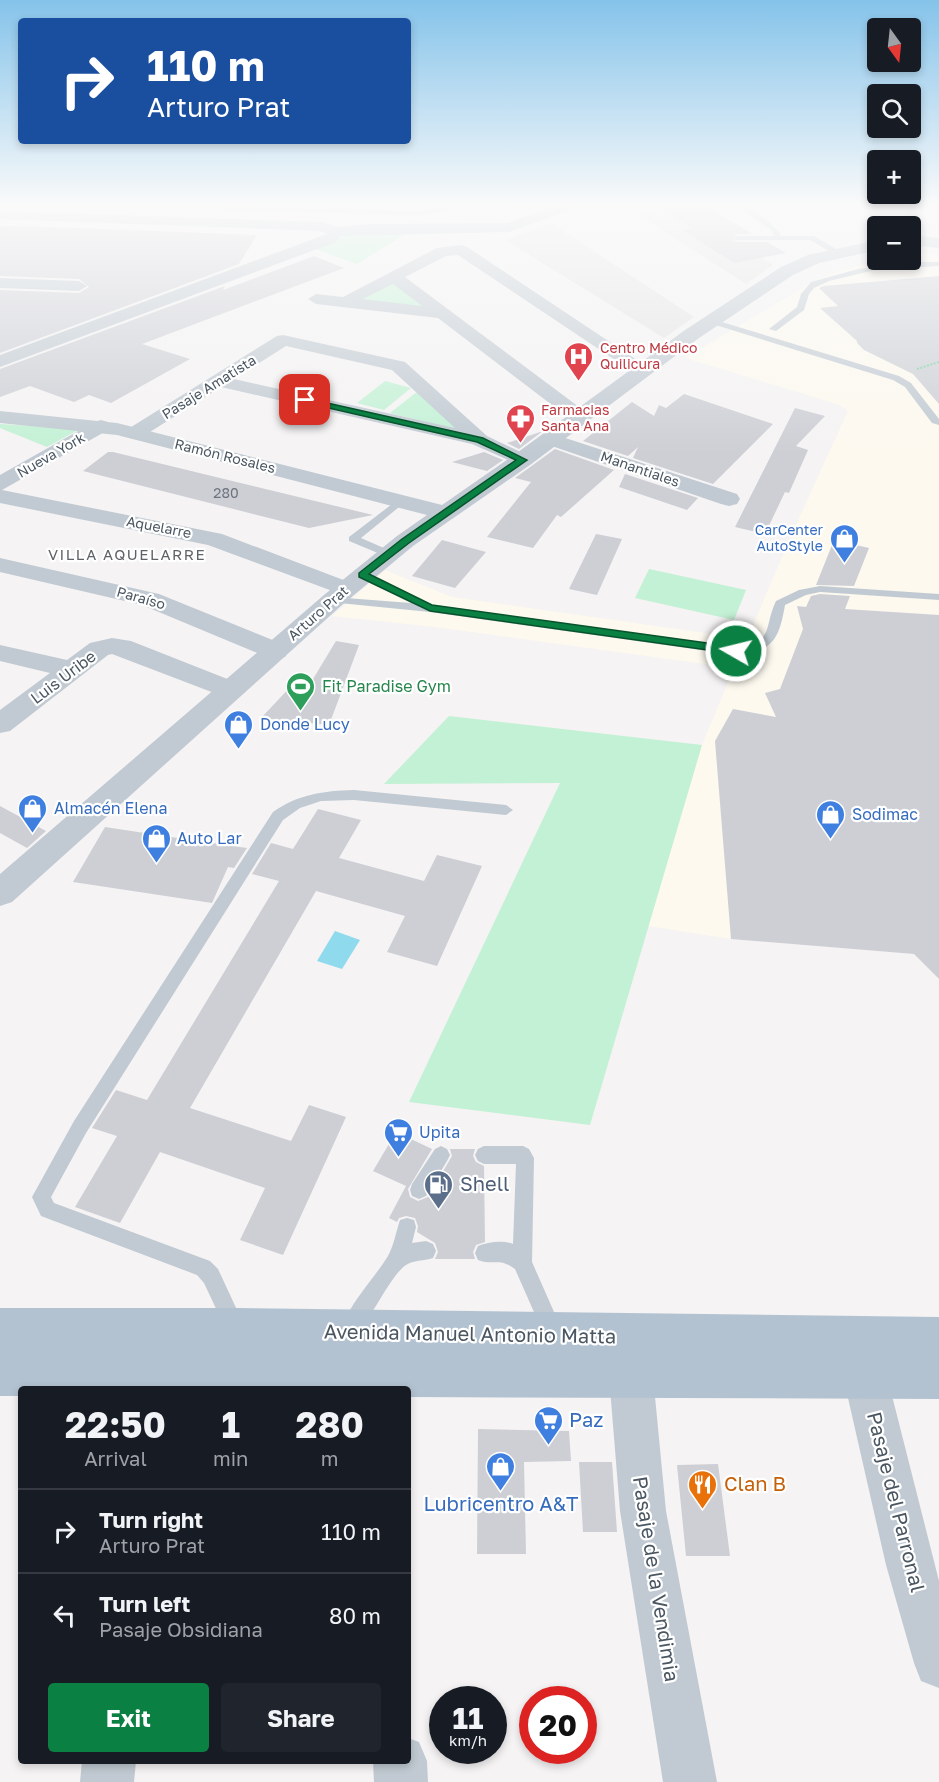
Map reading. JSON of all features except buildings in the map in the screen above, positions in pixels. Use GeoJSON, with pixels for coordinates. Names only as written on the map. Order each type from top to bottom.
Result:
{"type":"FeatureCollection","features":[{"type":"Feature","properties":{"kind":"main road","name":"Avenida Manuel Antonio Matta"},"geometry":{"type":"LineString","coordinates":[[0,1330],[236,1330],[939,1339]]}},
{"type":"Feature","properties":{"kind":"main road"},"geometry":{"type":"LineString","coordinates":[[0,1373],[143,1381],[401,1382],[631,1376],[939,1377]]}},
{"type":"Feature","properties":{"kind":"street"},"geometry":{"type":"LineString","coordinates":[[0,361],[197,288]]}},
{"type":"Feature","properties":{"kind":"street"},"geometry":{"type":"LineString","coordinates":[[344,303],[373,288]]}},
{"type":"Feature","properties":{"kind":"street"},"geometry":{"type":"LineString","coordinates":[[409,288],[580,417]]}},
{"type":"Feature","properties":{"kind":"street"},"geometry":{"type":"LineString","coordinates":[[520,288],[643,370]]}},
{"type":"Feature","properties":{"kind":"street","name":"Arturo Prat"},"geometry":{"type":"LineString","coordinates":[[0,893],[347,588],[389,554],[522,460],[643,370],[762,288]]}},
{"type":"Feature","properties":{"kind":"street"},"geometry":{"type":"LineString","coordinates":[[316,299],[444,315]]}},
{"type":"Feature","properties":{"kind":"street"},"geometry":{"type":"LineString","coordinates":[[112,300],[134,311]]}},
{"type":"Feature","properties":{"kind":"street","name":"Pasaje Amatista"},"geometry":{"type":"LineString","coordinates":[[135,433],[283,340],[398,366],[409,373],[480,440]]}},
{"type":"Feature","properties":{"kind":"street"},"geometry":{"type":"LineString","coordinates":[[218,381],[480,440],[522,460]]}},
{"type":"Feature","properties":{"kind":"street","name":"Ramón Rosales"},"geometry":{"type":"LineString","coordinates":[[0,417],[101,426],[135,433],[447,513]]}},
{"type":"Feature","properties":{"kind":"street","name":"Nueva York"},"geometry":{"type":"LineString","coordinates":[[0,484],[101,426]]}},
{"type":"Feature","properties":{"kind":"street","name":"Manantiales"},"geometry":{"type":"LineString","coordinates":[[550,439],[729,499]]}},
{"type":"Feature","properties":{"kind":"street","name":"Aquelarre"},"geometry":{"type":"LineString","coordinates":[[0,496],[214,539],[347,588]]}},
{"type":"Feature","properties":{"kind":"street","name":"Paraíso"},"geometry":{"type":"LineString","coordinates":[[0,565],[150,599],[276,651]]}},
{"type":"Feature","properties":{"kind":"street","name":"Luis Uribe"},"geometry":{"type":"LineString","coordinates":[[0,724],[99,649],[117,646],[231,690]]}},
{"type":"Feature","properties":{"kind":"street"},"geometry":{"type":"LineString","coordinates":[[0,653],[72,670]]}},
{"type":"Feature","properties":{"kind":"street","name":"Pasaje de la Vendimia"},"geometry":{"type":"LineString","coordinates":[[631,1376],[645,1522],[690,1782]]}},
{"type":"Feature","properties":{"kind":"street","name":"Pasaje del Parronal"},"geometry":{"type":"LineString","coordinates":[[865,1376],[910,1566],[939,1663]]}},
{"type":"Feature","properties":{"kind":"street"},"geometry":{"type":"LineString","coordinates":[[107,1782],[109,1764]]}},
{"type":"Feature","properties":{"kind":"street"},"geometry":{"type":"LineString","coordinates":[[400,1764],[401,1782]]}},
{"type":"Feature","properties":{"kind":"lane"},"geometry":{"type":"LineString","coordinates":[[773,329],[796,313],[810,288]]}},
{"type":"Feature","properties":{"kind":"lane"},"geometry":{"type":"LineString","coordinates":[[712,321],[896,378],[908,385],[935,421],[939,422]]}},
{"type":"Feature","properties":{"kind":"lane"},"geometry":{"type":"LineString","coordinates":[[389,554],[352,539],[400,501]]}},
{"type":"Feature","properties":{"kind":"lane"},"geometry":{"type":"LineString","coordinates":[[347,588],[430,608]]}},
{"type":"Feature","properties":{"kind":"lane"},"geometry":{"type":"LineString","coordinates":[[347,588],[430,608],[736,651],[765,646],[773,637],[780,603],[803,591],[820,589],[939,597]]}},
{"type":"Feature","properties":{"kind":"lane"},"geometry":{"type":"LineString","coordinates":[[236,1330],[211,1276],[203,1268],[48,1210],[41,1197],[80,1127],[278,816],[295,804],[313,799],[354,795],[506,810]]}},
{"type":"Feature","properties":{"kind":"lane"},"geometry":{"type":"LineString","coordinates":[[419,1190],[441,1155]]}},
{"type":"Feature","properties":{"kind":"lane"},"geometry":{"type":"LineString","coordinates":[[484,1155],[523,1155],[525,1158],[522,1262],[555,1335]]}},
{"type":"Feature","properties":{"kind":"lane"},"geometry":{"type":"LineString","coordinates":[[349,1332],[364,1304],[397,1259],[407,1227]]}},
{"type":"Feature","properties":{"kind":"lane"},"geometry":{"type":"LineString","coordinates":[[397,1259],[409,1253],[426,1251]]}},
{"type":"Feature","properties":{"kind":"lane"},"geometry":{"type":"LineString","coordinates":[[485,1253],[508,1252],[522,1262]]}},
{"type":"Feature","properties":{"kind":"path"},"geometry":{"type":"LineString","coordinates":[[913,370],[939,362]]}},
{"type":"Feature","properties":{"kind":"shaded area"},"geometry":{"type":"Polygon","coordinates":[[[583,288],[650,288],[694,317],[664,338],[583,288]]]}},
{"type":"Feature","properties":{"kind":"shaded area"},"geometry":{"type":"Polygon","coordinates":[[[802,288],[939,288],[939,979],[914,954],[731,939],[648,926],[702,745],[734,668],[435,627],[332,616],[385,570],[452,597],[747,639],[848,411],[840,405],[685,358],[802,288]]]}},
{"type":"Feature","properties":{"kind":"green space"},"geometry":{"type":"Polygon","coordinates":[[[378,288],[402,288],[433,311],[364,303],[360,297],[378,288]]]}},
{"type":"Feature","properties":{"kind":"green space"},"geometry":{"type":"Polygon","coordinates":[[[385,381],[411,388],[384,410],[357,403],[385,381]]]}},
{"type":"Feature","properties":{"kind":"green space"},"geometry":{"type":"Polygon","coordinates":[[[418,391],[462,431],[390,413],[418,391]]]}},
{"type":"Feature","properties":{"kind":"green space"},"geometry":{"type":"Polygon","coordinates":[[[0,424],[80,429],[47,447],[0,428],[0,424]]]}},
{"type":"Feature","properties":{"kind":"green space"},"geometry":{"type":"Polygon","coordinates":[[[649,569],[746,590],[734,620],[635,598],[649,569]]]}},
{"type":"Feature","properties":{"kind":"green space"},"geometry":{"type":"Polygon","coordinates":[[[449,716],[702,745],[590,1125],[409,1102],[560,783],[384,784],[449,716]]]}},
{"type":"Feature","properties":{"kind":"water"},"geometry":{"type":"Polygon","coordinates":[[[335,931],[360,940],[342,969],[317,961],[335,931]]]}},
{"type":"Feature","properties":{"kind":"place","name":"Centro Médico Quilicura"},"geometry":{"type":"Point","coordinates":[579,382]}},
{"type":"Feature","properties":{"kind":"place","name":"Farmacias Santa Ana"},"geometry":{"type":"Point","coordinates":[520,444]}},
{"type":"Feature","properties":{"kind":"place","name":"CarCenter AutoStyle"},"geometry":{"type":"Point","coordinates":[844,564]}},
{"type":"Feature","properties":{"kind":"place","name":"Fit Paradise Gym"},"geometry":{"type":"Point","coordinates":[301,712]}},
{"type":"Feature","properties":{"kind":"place","name":"Donde Lucy"},"geometry":{"type":"Point","coordinates":[239,750]}},
{"type":"Feature","properties":{"kind":"place","name":"Almacén Elena"},"geometry":{"type":"Point","coordinates":[33,834]}},
{"type":"Feature","properties":{"kind":"place","name":"Sodimac"},"geometry":{"type":"Point","coordinates":[831,840]}},
{"type":"Feature","properties":{"kind":"place","name":"Auto Lar"},"geometry":{"type":"Point","coordinates":[156,864]}},
{"type":"Feature","properties":{"kind":"place","name":"Upita"},"geometry":{"type":"Point","coordinates":[398,1158]}},
{"type":"Feature","properties":{"kind":"place","name":"Shell"},"geometry":{"type":"Point","coordinates":[439,1210]}},
{"type":"Feature","properties":{"kind":"place","name":"Paz"},"geometry":{"type":"Point","coordinates":[548,1446]}},
{"type":"Feature","properties":{"kind":"place","name":"Lubricentro A&T"},"geometry":{"type":"Point","coordinates":[501,1492]}},
{"type":"Feature","properties":{"kind":"place","name":"Clan B"},"geometry":{"type":"Point","coordinates":[703,1510]}},
{"type":"Feature","properties":{"kind":"district","name":"VILLA AQUELARRE"},"geometry":{"type":"Point","coordinates":[127,555]}},
{"type":"Feature","properties":{"kind":"route"},"geometry":{"type":"LineString","coordinates":[[305,400],[480,440],[522,460],[405,541],[362,575],[430,608],[736,651]]}}]}
